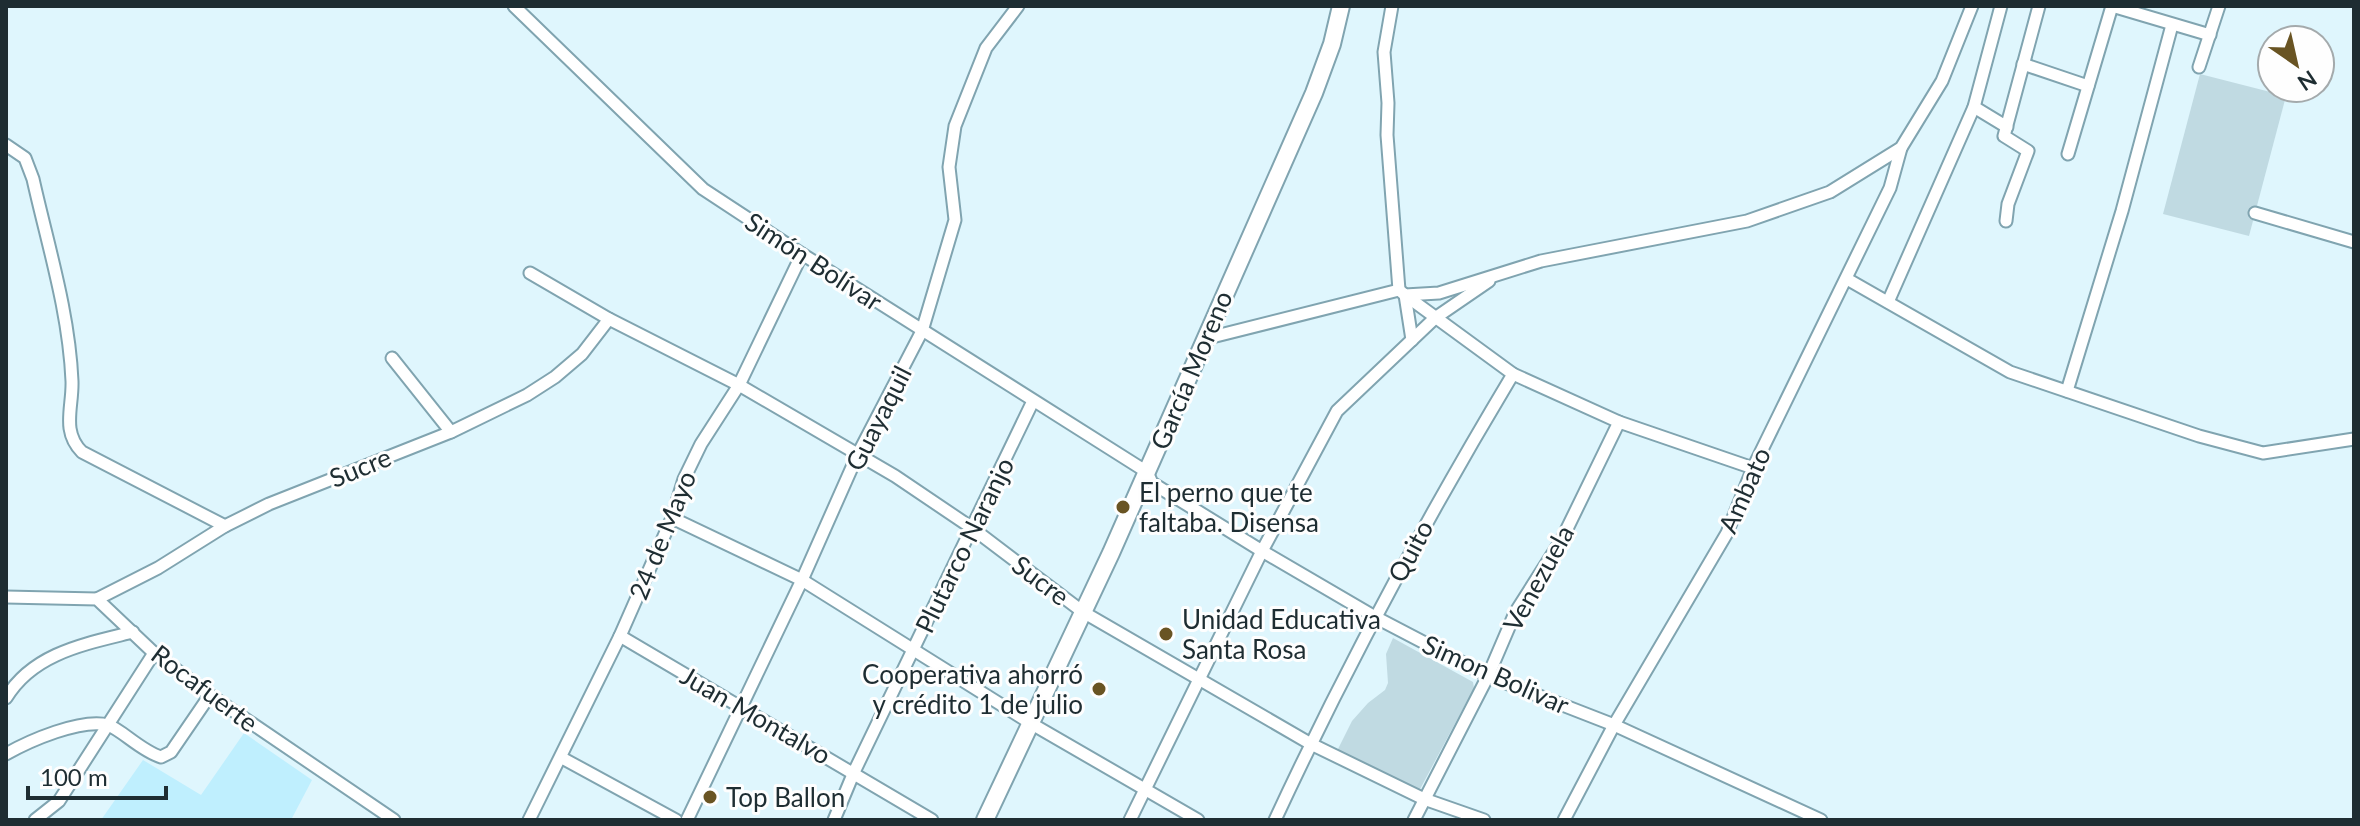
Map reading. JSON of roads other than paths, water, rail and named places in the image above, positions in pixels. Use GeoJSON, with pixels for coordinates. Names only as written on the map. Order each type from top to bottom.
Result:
{"type":"FeatureCollection","features":[{"type":"Feature","properties":{"kind":"highway","name":"García Moreno"},"geometry":{"type":"LineString","coordinates":[[985,820],[1147,472],[1314,93],[1332,44],[1341,6]]}},
{"type":"Feature","properties":{"kind":"street","name":"Simón Bolívar"},"geometry":{"type":"LineString","coordinates":[[514,6],[703,189],[1147,472]]}},
{"type":"Feature","properties":{"kind":"street","name":"Guayaquil"},"geometry":{"type":"LineString","coordinates":[[687,820],[802,580],[857,456],[922,331],[955,220],[949,167],[955,126],[986,48],[1018,6]]}},
{"type":"Feature","properties":{"kind":"street"},"geometry":{"type":"LineString","coordinates":[[1392,6],[1384,52],[1387,135],[1402,292],[1412,340]]}},
{"type":"Feature","properties":{"kind":"street"},"geometry":{"type":"LineString","coordinates":[[1204,339],[1402,292],[1439,293],[1541,261],[1747,221],[1830,192],[1901,148],[1942,81],[1972,6]]}},
{"type":"Feature","properties":{"kind":"street"},"geometry":{"type":"LineString","coordinates":[[1888,302],[1974,107],[2001,6]]}},
{"type":"Feature","properties":{"kind":"street"},"geometry":{"type":"LineString","coordinates":[[2006,221],[2008,204],[2028,151],[2004,136],[2039,6]]}},
{"type":"Feature","properties":{"kind":"street"},"geometry":{"type":"LineString","coordinates":[[2068,154],[2112,6],[2131,9],[2210,35]]}},
{"type":"Feature","properties":{"kind":"street"},"geometry":{"type":"LineString","coordinates":[[2199,67],[2219,6]]}},
{"type":"Feature","properties":{"kind":"street"},"geometry":{"type":"LineString","coordinates":[[2067,391],[2122,211],[2172,25]]}},
{"type":"Feature","properties":{"kind":"street"},"geometry":{"type":"LineString","coordinates":[[2023,64],[2088,86]]}},
{"type":"Feature","properties":{"kind":"street"},"geometry":{"type":"LineString","coordinates":[[1974,107],[2007,127]]}},
{"type":"Feature","properties":{"kind":"street"},"geometry":{"type":"LineString","coordinates":[[6,145],[25,158],[33,179],[66,319],[72,384],[71,441],[82,452],[225,526]]}},
{"type":"Feature","properties":{"kind":"street","name":"Ambato"},"geometry":{"type":"LineString","coordinates":[[1564,820],[1614,725],[1727,533],[1753,468],[1890,188],[1901,148]]}},
{"type":"Feature","properties":{"kind":"street"},"geometry":{"type":"LineString","coordinates":[[2255,213],[2354,242]]}},
{"type":"Feature","properties":{"kind":"street","name":"24 de Mayo"},"geometry":{"type":"LineString","coordinates":[[529,820],[620,636],[672,518],[684,479],[701,444],[739,385],[802,254]]}},
{"type":"Feature","properties":{"kind":"street","name":"Sucre"},"geometry":{"type":"LineString","coordinates":[[530,273],[609,319],[739,385],[895,476],[972,528],[1083,612],[1311,744],[1424,799],[1484,820]]}},
{"type":"Feature","properties":{"kind":"street"},"geometry":{"type":"LineString","coordinates":[[1130,820],[1262,551],[1337,411],[1435,318],[1502,273]]}},
{"type":"Feature","properties":{"kind":"street"},"geometry":{"type":"LineString","coordinates":[[1847,279],[2010,372],[2199,436],[2263,453],[2354,439]]}},
{"type":"Feature","properties":{"kind":"street"},"geometry":{"type":"LineString","coordinates":[[1402,292],[1513,374],[1619,422],[1753,468]]}},
{"type":"Feature","properties":{"kind":"street","name":"Sucre"},"geometry":{"type":"LineString","coordinates":[[97,599],[269,504],[494,413],[555,377],[582,354],[609,319]]}},
{"type":"Feature","properties":{"kind":"street"},"geometry":{"type":"LineString","coordinates":[[392,358],[451,432]]}},
{"type":"Feature","properties":{"kind":"street","name":"Quito"},"geometry":{"type":"LineString","coordinates":[[1275,820],[1375,617],[1446,485],[1513,374]]}},
{"type":"Feature","properties":{"kind":"street","name":"Plutarco Naranjo"},"geometry":{"type":"LineString","coordinates":[[834,820],[854,772],[1033,401]]}},
{"type":"Feature","properties":{"kind":"street","name":"Venezuela"},"geometry":{"type":"LineString","coordinates":[[1414,820],[1488,676],[1515,613],[1562,539],[1619,422]]}},
{"type":"Feature","properties":{"kind":"street","name":"Simon Bolivar"},"geometry":{"type":"LineString","coordinates":[[1147,472],[1152,483],[1262,551],[1375,617],[1488,676],[1614,725],[1821,820]]}},
{"type":"Feature","properties":{"kind":"street"},"geometry":{"type":"LineString","coordinates":[[672,518],[802,580],[1032,724],[1198,820]]}},
{"type":"Feature","properties":{"kind":"street"},"geometry":{"type":"LineString","coordinates":[[6,597],[97,599]]}},
{"type":"Feature","properties":{"kind":"street","name":"Rocafuerte"},"geometry":{"type":"LineString","coordinates":[[97,599],[154,653],[210,695],[394,820]]}},
{"type":"Feature","properties":{"kind":"street"},"geometry":{"type":"LineString","coordinates":[[6,698],[11,683],[41,662],[73,647],[133,632]]}},
{"type":"Feature","properties":{"kind":"street","name":"Juan Montalvo"},"geometry":{"type":"LineString","coordinates":[[620,636],[932,820]]}},
{"type":"Feature","properties":{"kind":"street"},"geometry":{"type":"LineString","coordinates":[[35,820],[59,801],[154,653]]}},
{"type":"Feature","properties":{"kind":"street"},"geometry":{"type":"LineString","coordinates":[[6,754],[55,732],[79,726],[108,725],[149,753],[161,757],[171,752],[210,695]]}},
{"type":"Feature","properties":{"kind":"street"},"geometry":{"type":"LineString","coordinates":[[562,758],[676,820]]}},
{"type":"Feature","properties":{"kind":"place","name":"El perno que te faltaba. Disensa"},"geometry":{"type":"Point","coordinates":[1123,507]}},
{"type":"Feature","properties":{"kind":"place","name":"Unidad Educativa Santa Rosa"},"geometry":{"type":"Point","coordinates":[1166,634]}},
{"type":"Feature","properties":{"kind":"place","name":"Cooperativa ahorró y crédito 1 de julio"},"geometry":{"type":"Point","coordinates":[1099,689]}},
{"type":"Feature","properties":{"kind":"place","name":"Top Ballon"},"geometry":{"type":"Point","coordinates":[710,797]}}]}
